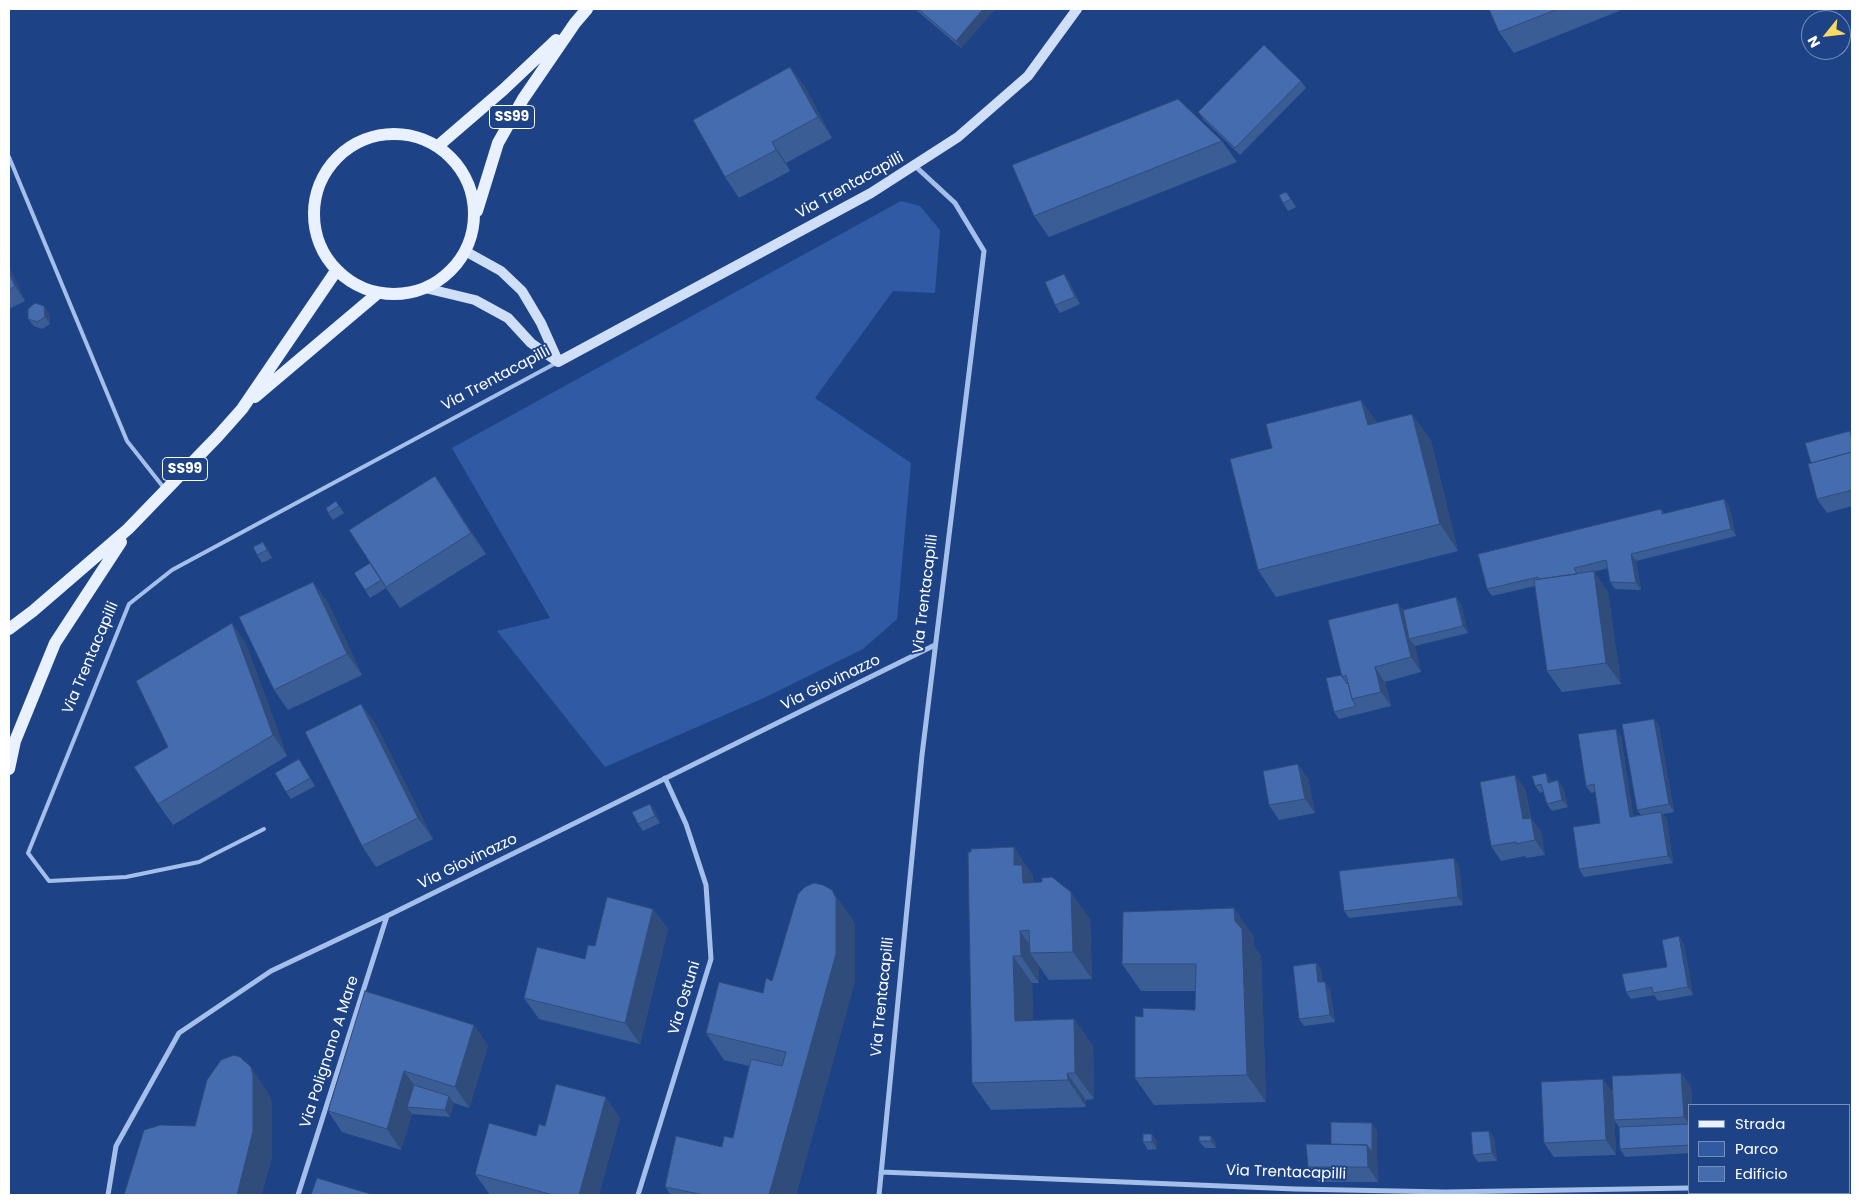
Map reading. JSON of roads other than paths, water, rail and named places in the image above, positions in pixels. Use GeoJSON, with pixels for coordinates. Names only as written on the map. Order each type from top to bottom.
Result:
{"type":"FeatureCollection","features":[{"type":"Feature","properties":{"kind":"main road","name":"SS99"},"geometry":{"type":"LineString","coordinates":[[474,223],[498,143],[523,99],[575,23],[587,9]]}},
{"type":"Feature","properties":{"kind":"main road","name":"SS99"},"geometry":{"type":"LineString","coordinates":[[438,146],[503,90],[575,23]]}},
{"type":"Feature","properties":{"kind":"main road"},"geometry":{"type":"LineString","coordinates":[[387,133],[414,136],[438,146],[454,161],[466,179],[473,200],[474,223],[465,251],[455,267],[442,279],[425,288],[402,294],[378,294],[356,285],[336,271],[321,250],[313,224],[314,198],[323,173],[340,153],[362,139],[387,133]]}},
{"type":"Feature","properties":{"kind":"main road","name":"SS99"},"geometry":{"type":"LineString","coordinates":[[242,409],[336,271]]}},
{"type":"Feature","properties":{"kind":"main road","name":"SS99"},"geometry":{"type":"LineString","coordinates":[[9,629],[68,582],[128,529],[242,409],[378,294]]}},
{"type":"Feature","properties":{"kind":"main road"},"geometry":{"type":"LineString","coordinates":[[9,769],[15,741],[55,643],[128,529]]}},
{"type":"Feature","properties":{"kind":"street"},"geometry":{"type":"LineString","coordinates":[[914,165],[958,137],[1028,76],[1077,9]]}},
{"type":"Feature","properties":{"kind":"street","name":"Via Trentacapilli"},"geometry":{"type":"LineString","coordinates":[[558,362],[871,192],[914,165],[955,203],[984,251],[922,755],[879,1195]]}},
{"type":"Feature","properties":{"kind":"street"},"geometry":{"type":"LineString","coordinates":[[465,251],[501,271],[522,292],[541,323],[558,362]]}},
{"type":"Feature","properties":{"kind":"street"},"geometry":{"type":"LineString","coordinates":[[425,288],[476,300],[508,318],[531,343],[558,362]]}},
{"type":"Feature","properties":{"kind":"street","name":"Via Giovinazzo"},"geometry":{"type":"LineString","coordinates":[[108,1195],[116,1146],[179,1033],[271,971],[387,916],[935,645]]}},
{"type":"Feature","properties":{"kind":"street","name":"Via Ostuni"},"geometry":{"type":"LineString","coordinates":[[638,1195],[710,959],[706,885],[686,824],[665,778]]}},
{"type":"Feature","properties":{"kind":"street","name":"Via Polignano A Mare"},"geometry":{"type":"LineString","coordinates":[[298,1195],[387,916]]}},
{"type":"Feature","properties":{"kind":"street","name":"Via Trentacapilli"},"geometry":{"type":"LineString","coordinates":[[882,1172],[1295,1189],[1445,1192],[1688,1188]]}},
{"type":"Feature","properties":{"kind":"lane"},"geometry":{"type":"LineString","coordinates":[[9,157],[127,440],[166,490]]}},
{"type":"Feature","properties":{"kind":"lane","name":"Via Trentacapilli"},"geometry":{"type":"LineString","coordinates":[[264,829],[199,862],[126,877],[49,881],[28,853],[129,604],[172,570],[558,362]]}}]}
